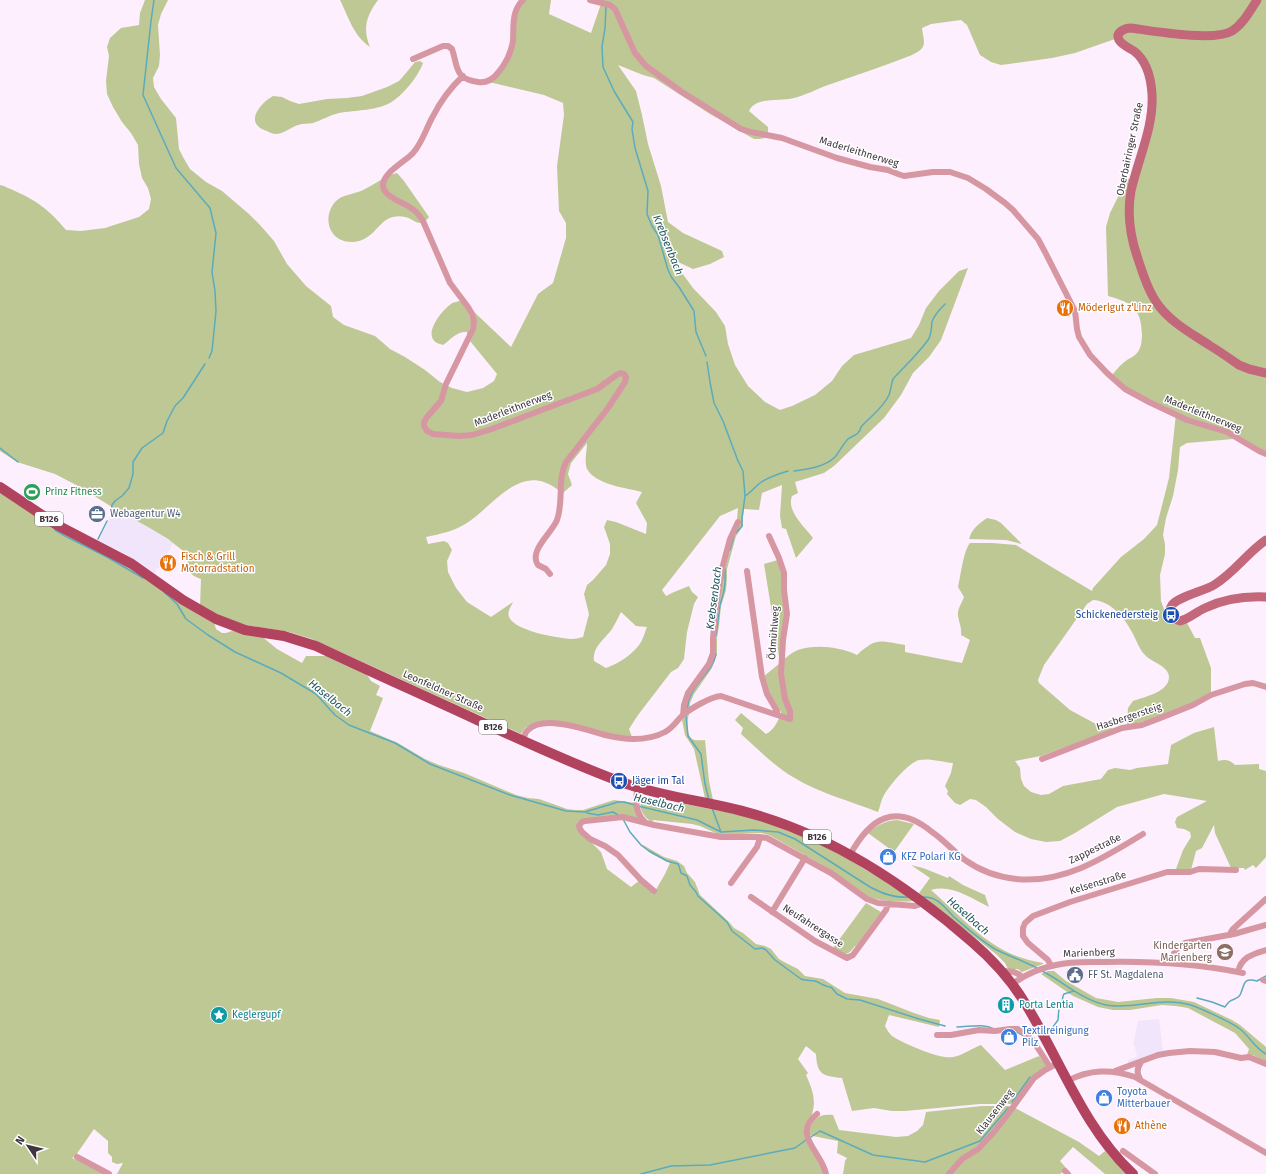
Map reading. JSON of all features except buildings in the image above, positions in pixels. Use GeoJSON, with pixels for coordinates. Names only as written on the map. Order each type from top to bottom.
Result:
{"type":"FeatureCollection","features":[{"type":"Feature","properties":{"kind":"main road","name":"Leonfeldner Straße"},"geometry":{"type":"LineString","coordinates":[[0,487],[57,525],[132,564],[183,600],[211,617],[245,630],[296,639],[316,646],[523,740],[594,771],[638,787],[668,796],[749,813],[783,823],[816,837],[878,871],[920,900],[975,944],[1012,984],[1028,1009],[1054,1065],[1067,1081],[1098,1134],[1117,1158],[1133,1174]]}},
{"type":"Feature","properties":{"kind":"street"},"geometry":{"type":"LineString","coordinates":[[413,59],[443,46],[448,46],[452,48],[458,72],[462,76],[473,81],[480,82],[486,82],[492,79],[503,67],[511,50],[515,14],[517,8],[523,0]]}},
{"type":"Feature","properties":{"kind":"street","name":"Maderleithnerweg"},"geometry":{"type":"LineString","coordinates":[[590,0],[612,6],[615,9],[636,52],[646,66],[682,92],[741,129],[782,138],[837,158],[870,167],[888,170],[904,176],[933,172],[950,172],[968,178],[986,188],[1009,206],[1038,239],[1075,311],[1079,337],[1090,355],[1107,373],[1125,389],[1149,402],[1187,420],[1233,435],[1259,452],[1266,454]]}},
{"type":"Feature","properties":{"kind":"street","name":"Oberbairinger Straße"},"geometry":{"type":"LineString","coordinates":[[1258,0],[1236,28],[1223,34],[1204,36],[1131,28],[1120,31],[1118,36],[1120,41],[1136,52],[1142,60],[1148,69],[1152,85],[1153,97],[1149,124],[1131,193],[1130,216],[1130,229],[1132,237],[1148,286],[1166,314],[1181,327],[1240,365],[1266,373]]}},
{"type":"Feature","properties":{"kind":"street","name":"Maderleithnerweg"},"geometry":{"type":"LineString","coordinates":[[462,76],[439,105],[413,153],[388,174],[384,180],[383,186],[387,194],[410,208],[424,221],[450,283],[468,307],[474,321],[473,328],[446,384],[441,401],[427,417],[424,422],[424,426],[427,431],[433,434],[453,436],[472,435],[492,429],[597,389],[618,374],[624,374],[626,377],[625,382],[611,403],[566,462],[562,470],[560,510],[557,520],[534,558],[538,565],[546,569],[550,574]]}},
{"type":"Feature","properties":{"kind":"street"},"geometry":{"type":"LineString","coordinates":[[686,713],[684,705],[688,693],[712,658],[716,606],[722,569],[730,539],[738,522]]}},
{"type":"Feature","properties":{"kind":"street","name":"Ödmühlweg"},"geometry":{"type":"LineString","coordinates":[[523,740],[529,729],[533,726],[549,723],[573,726],[616,737],[634,739],[643,738],[665,732],[686,713],[717,696],[721,696],[790,719],[790,711],[784,699],[781,674],[783,640],[787,614],[784,590],[784,573],[769,536]]}},
{"type":"Feature","properties":{"kind":"street"},"geometry":{"type":"LineString","coordinates":[[1266,540],[1254,549],[1221,580],[1202,591],[1176,601],[1170,608],[1170,612],[1174,618],[1180,621],[1206,607],[1225,601],[1245,597],[1266,597]]}},
{"type":"Feature","properties":{"kind":"street","name":"Ödmühlweg"},"geometry":{"type":"LineString","coordinates":[[747,571],[762,677],[767,694],[777,711],[777,715]]}},
{"type":"Feature","properties":{"kind":"street","name":"Hasbergersteig"},"geometry":{"type":"LineString","coordinates":[[1042,759],[1122,728],[1142,725],[1193,705],[1212,695],[1245,684],[1253,683],[1266,687]]}},
{"type":"Feature","properties":{"kind":"street"},"geometry":{"type":"LineString","coordinates":[[638,787],[636,801],[638,813],[645,822]]}},
{"type":"Feature","properties":{"kind":"street"},"geometry":{"type":"LineString","coordinates":[[654,891],[641,880],[618,855],[605,846],[590,839],[580,829],[580,824],[583,821],[620,817],[654,825],[721,837],[759,837],[771,840],[805,858],[838,878],[867,900],[888,904],[915,906],[918,905],[920,900]]}},
{"type":"Feature","properties":{"kind":"street","name":"Zappestraße"},"geometry":{"type":"LineString","coordinates":[[850,855],[861,837],[873,824],[889,817],[902,817],[916,821],[927,827],[964,859],[979,868],[1008,877],[1028,880],[1066,873],[1091,864],[1142,834]]}},
{"type":"Feature","properties":{"kind":"street"},"geometry":{"type":"LineString","coordinates":[[731,883],[757,847],[759,837]]}},
{"type":"Feature","properties":{"kind":"street","name":"Neufahrergasse"},"geometry":{"type":"LineString","coordinates":[[772,912],[805,858]]}},
{"type":"Feature","properties":{"kind":"street","name":"Kelsenstraße"},"geometry":{"type":"LineString","coordinates":[[1048,967],[1046,958],[1028,944],[1023,936],[1025,923],[1033,916],[1064,904],[1167,872],[1190,872],[1199,869],[1236,870]]}},
{"type":"Feature","properties":{"kind":"street","name":"Neufahrergasse"},"geometry":{"type":"LineString","coordinates":[[751,897],[815,941],[846,958],[853,955],[886,910],[888,904]]}},
{"type":"Feature","properties":{"kind":"street"},"geometry":{"type":"LineString","coordinates":[[1230,935],[1233,929],[1266,899]]}},
{"type":"Feature","properties":{"kind":"street"},"geometry":{"type":"LineString","coordinates":[[1172,963],[1174,953],[1181,945],[1185,943],[1230,935],[1266,925]]}},
{"type":"Feature","properties":{"kind":"street","name":"Marienberg"},"geometry":{"type":"LineString","coordinates":[[1012,984],[1032,972],[1048,967],[1086,962],[1172,963],[1241,972],[1240,964],[1247,957],[1266,950]]}},
{"type":"Feature","properties":{"kind":"street"},"geometry":{"type":"LineString","coordinates":[[1001,971],[1018,972],[1022,977]]}},
{"type":"Feature","properties":{"kind":"street"},"geometry":{"type":"LineString","coordinates":[[937,1035],[951,1035],[976,1030],[1018,1029],[1028,1036],[1054,1065]]}},
{"type":"Feature","properties":{"kind":"street"},"geometry":{"type":"LineString","coordinates":[[1067,1081],[1084,1074],[1115,1071],[1169,1053],[1202,1051],[1223,1053],[1241,1058],[1253,1058],[1266,1064]]}},
{"type":"Feature","properties":{"kind":"street"},"geometry":{"type":"LineString","coordinates":[[1140,1079],[1137,1070],[1141,1062]]}},
{"type":"Feature","properties":{"kind":"street","name":"Klausenweg"},"geometry":{"type":"LineString","coordinates":[[949,1174],[962,1159],[988,1139],[1034,1078],[1054,1065]]}},
{"type":"Feature","properties":{"kind":"street"},"geometry":{"type":"LineString","coordinates":[[1115,1071],[1140,1079],[1266,1153]]}},
{"type":"Feature","properties":{"kind":"street"},"geometry":{"type":"LineString","coordinates":[[816,1114],[812,1118],[806,1132],[808,1140],[821,1160],[826,1174]]}},
{"type":"Feature","properties":{"kind":"street"},"geometry":{"type":"LineString","coordinates":[[1123,1151],[1155,1174]]}},
{"type":"Feature","properties":{"kind":"street"},"geometry":{"type":"LineString","coordinates":[[76,1157],[109,1174]]}},
{"type":"Feature","properties":{"kind":"shaded area"},"geometry":{"type":"Polygon","coordinates":[[[115,509],[173,543],[159,569],[157,568],[155,573],[125,554],[97,540],[115,509]]]}},
{"type":"Feature","properties":{"kind":"shaded area"},"geometry":{"type":"Polygon","coordinates":[[[1159,1019],[1163,1051],[1128,1064],[1128,1060],[1137,1057],[1135,1047],[1133,1045],[1138,1021],[1159,1019]]]}},
{"type":"Feature","properties":{"kind":"green space"},"geometry":{"type":"Polygon","coordinates":[[[145,0],[168,0],[161,14],[158,25],[160,55],[159,66],[153,78],[154,87],[161,99],[176,118],[179,149],[190,169],[206,182],[222,191],[260,225],[274,241],[287,264],[306,286],[331,306],[333,317],[344,325],[375,336],[390,349],[425,370],[440,382],[452,388],[467,392],[483,388],[494,381],[497,374],[470,341],[473,335],[471,309],[511,347],[538,294],[553,283],[566,238],[566,223],[559,211],[557,166],[564,115],[563,103],[544,95],[489,82],[508,60],[514,19],[525,0],[551,0],[549,14],[591,33],[601,4],[599,0],[1266,0],[1266,452],[1234,435],[1233,439],[1187,443],[1180,447],[1178,470],[1173,496],[1166,518],[1163,535],[1165,554],[1160,575],[1161,601],[1164,609],[1186,621],[1195,638],[1200,638],[1211,668],[1211,694],[1159,717],[1127,725],[1128,708],[1133,701],[1149,696],[1165,687],[1168,682],[1168,673],[1163,667],[1148,658],[1143,653],[1130,628],[1117,611],[1106,603],[1093,600],[1087,604],[1044,665],[1038,680],[1039,683],[1070,710],[1096,724],[1114,729],[1041,756],[1015,761],[1020,768],[1021,779],[1024,786],[1031,792],[1041,795],[1049,794],[1063,786],[1101,779],[1108,770],[1115,768],[1130,770],[1168,764],[1171,745],[1194,733],[1214,727],[1218,761],[1228,760],[1235,765],[1259,764],[1259,769],[1266,771],[1266,857],[1256,868],[1253,865],[1245,870],[1244,868],[1231,868],[1215,833],[1214,825],[1202,848],[1196,851],[1191,870],[1176,869],[1183,850],[1191,837],[1190,832],[1177,828],[1175,822],[1177,817],[1207,801],[1164,794],[1117,807],[1060,841],[1046,842],[1031,839],[1015,832],[976,800],[970,799],[960,805],[955,803],[947,794],[948,791],[945,786],[951,773],[953,763],[932,760],[919,760],[910,765],[895,780],[884,795],[878,812],[813,788],[786,773],[741,734],[743,728],[735,720],[741,713],[766,734],[776,724],[781,712],[771,697],[763,677],[780,663],[764,564],[778,560],[780,566],[786,607],[780,662],[794,652],[805,648],[836,648],[857,655],[869,645],[884,642],[905,645],[905,652],[962,663],[970,640],[961,635],[958,613],[964,597],[958,587],[964,558],[970,543],[1016,545],[1092,591],[1121,557],[1144,539],[1157,525],[1169,478],[1176,414],[1129,390],[1112,375],[1123,363],[1135,355],[1141,344],[1142,337],[1140,318],[1134,308],[1124,301],[1108,296],[1106,227],[1110,213],[1126,181],[1132,176],[1137,175],[1153,77],[1121,36],[1129,25],[1115,39],[1075,53],[1052,58],[1001,65],[991,62],[980,55],[967,25],[961,20],[931,24],[922,28],[924,41],[923,47],[921,50],[912,55],[798,97],[763,101],[752,106],[749,111],[768,127],[768,134],[765,138],[759,139],[754,139],[710,114],[654,78],[618,65],[636,91],[648,144],[661,186],[668,222],[683,233],[722,251],[724,257],[710,264],[693,269],[676,261],[682,273],[693,288],[716,312],[725,326],[728,344],[735,365],[748,386],[765,402],[780,410],[792,406],[815,395],[832,381],[842,366],[854,355],[911,338],[919,325],[926,308],[939,291],[959,271],[968,268],[941,340],[929,357],[913,373],[901,395],[884,418],[834,466],[824,473],[795,482],[798,493],[792,496],[792,507],[797,518],[813,538],[796,558],[786,529],[782,528],[780,516],[782,485],[762,493],[759,510],[744,509],[743,526],[736,536],[727,569],[726,590],[721,606],[717,638],[717,654],[712,668],[694,694],[689,710],[685,712],[687,700],[715,650],[722,580],[738,520],[738,508],[720,516],[662,590],[666,596],[689,586],[692,592],[698,597],[694,604],[687,632],[684,659],[678,668],[671,672],[638,715],[629,729],[632,737],[609,734],[594,730],[534,724],[525,728],[521,734],[312,639],[289,632],[246,625],[220,616],[200,606],[201,579],[190,573],[187,554],[168,539],[80,487],[55,474],[17,462],[0,451],[0,185],[37,203],[55,217],[66,230],[81,231],[105,228],[139,217],[149,209],[151,199],[148,188],[142,178],[139,164],[138,145],[113,107],[107,94],[106,81],[109,56],[107,47],[110,38],[121,28],[139,25],[140,13],[145,0]],[[587,443],[571,463],[568,474],[572,485],[563,493],[544,482],[533,480],[522,482],[502,494],[462,526],[447,532],[426,537],[428,544],[444,541],[448,543],[452,550],[447,561],[448,572],[456,588],[467,602],[491,617],[513,602],[509,611],[509,617],[519,626],[537,633],[556,637],[576,639],[583,637],[589,614],[584,594],[587,585],[606,565],[610,554],[610,544],[604,527],[607,520],[646,534],[647,523],[636,503],[642,492],[604,482],[597,479],[587,469],[587,443]],[[621,612],[612,629],[597,647],[595,652],[594,661],[606,668],[621,661],[638,647],[647,627],[636,626],[621,612]]]}},
{"type":"Feature","properties":{"kind":"green space"},"geometry":{"type":"Polygon","coordinates":[[[340,0],[378,0],[371,11],[367,22],[366,34],[370,47],[355,32],[340,0]]]}},
{"type":"Feature","properties":{"kind":"green space"},"geometry":{"type":"Polygon","coordinates":[[[420,61],[423,63],[411,84],[397,98],[381,107],[336,114],[313,123],[298,125],[278,134],[274,134],[260,128],[256,124],[255,119],[259,108],[273,96],[282,97],[299,104],[327,99],[362,96],[399,81],[415,62],[420,61]]]}},
{"type":"Feature","properties":{"kind":"green space"},"geometry":{"type":"Polygon","coordinates":[[[397,173],[429,217],[425,221],[419,223],[405,217],[393,217],[383,222],[366,238],[353,242],[345,241],[333,234],[328,221],[329,214],[331,207],[338,199],[366,189],[388,176],[397,173]]]}},
{"type":"Feature","properties":{"kind":"green space"},"geometry":{"type":"Polygon","coordinates":[[[460,301],[464,303],[472,322],[467,337],[467,332],[463,332],[454,336],[443,345],[437,343],[433,339],[432,334],[432,329],[435,323],[447,307],[460,301]]]}},
{"type":"Feature","properties":{"kind":"green space"},"geometry":{"type":"Polygon","coordinates":[[[0,491],[121,561],[214,622],[216,629],[222,633],[232,631],[260,635],[277,649],[302,663],[306,656],[324,656],[328,654],[366,673],[371,681],[380,686],[376,695],[383,698],[370,731],[398,743],[425,759],[464,773],[516,795],[539,799],[567,809],[583,810],[614,800],[635,803],[639,818],[579,823],[590,841],[601,852],[607,869],[631,887],[640,880],[654,893],[670,863],[652,854],[640,845],[643,845],[664,857],[677,861],[684,866],[687,873],[695,882],[700,895],[734,928],[743,933],[756,944],[771,949],[779,959],[798,969],[805,976],[823,979],[845,993],[878,999],[914,1013],[940,1020],[939,1027],[889,1015],[885,1026],[891,1035],[897,1039],[931,1054],[947,1057],[960,1055],[981,1045],[1005,1070],[1039,1056],[1047,1066],[1014,1104],[980,1104],[905,1111],[892,1111],[874,1108],[852,1111],[842,1078],[822,1073],[818,1066],[816,1054],[806,1046],[798,1059],[808,1073],[806,1075],[811,1088],[814,1106],[805,1131],[825,1174],[117,1174],[123,1163],[117,1164],[112,1162],[112,1157],[108,1153],[108,1141],[94,1129],[76,1155],[72,1158],[106,1174],[0,1174],[0,491]]]}},
{"type":"Feature","properties":{"kind":"green space"},"geometry":{"type":"Polygon","coordinates":[[[987,518],[1001,523],[1022,544],[1006,540],[969,539],[976,527],[987,518]]]}},
{"type":"Feature","properties":{"kind":"green space"},"geometry":{"type":"Polygon","coordinates":[[[689,714],[688,727],[690,737],[695,740],[705,740],[709,781],[713,800],[705,798],[694,749],[685,735],[682,720],[689,714]]]}},
{"type":"Feature","properties":{"kind":"green space"},"geometry":{"type":"Polygon","coordinates":[[[646,798],[670,804],[680,803],[750,817],[783,828],[839,854],[888,883],[914,901],[891,901],[869,897],[821,864],[769,835],[761,833],[720,835],[692,824],[653,820],[652,822],[643,814],[641,807],[642,801],[646,798]]]}},
{"type":"Feature","properties":{"kind":"green space"},"geometry":{"type":"Polygon","coordinates":[[[897,820],[914,824],[894,852],[868,833],[881,824],[897,820]]]}},
{"type":"Feature","properties":{"kind":"green space"},"geometry":{"type":"Polygon","coordinates":[[[911,865],[948,878],[949,876],[963,885],[985,895],[989,907],[953,890],[931,890],[981,936],[994,945],[1009,953],[1043,964],[1022,972],[1018,969],[1008,969],[1005,963],[997,955],[919,893],[930,878],[911,865]]]}},
{"type":"Feature","properties":{"kind":"green space"},"geometry":{"type":"Polygon","coordinates":[[[866,903],[881,912],[856,946],[849,952],[845,954],[833,948],[866,903]]]}},
{"type":"Feature","properties":{"kind":"green space"},"geometry":{"type":"Polygon","coordinates":[[[1048,971],[1054,971],[1066,981],[1096,998],[1118,1002],[1171,998],[1194,1002],[1240,1025],[1266,1047],[1266,1062],[1253,1055],[1247,1055],[1249,1049],[1235,1033],[1188,1008],[1162,1005],[1130,1010],[1113,1010],[1098,1007],[1073,996],[1041,974],[1048,971]]]}},
{"type":"Feature","properties":{"kind":"green space"},"geometry":{"type":"Polygon","coordinates":[[[982,1106],[1010,1106],[997,1127],[947,1174],[843,1174],[845,1161],[847,1158],[837,1153],[838,1141],[808,1135],[811,1125],[819,1116],[833,1115],[839,1130],[896,1137],[908,1136],[917,1131],[923,1125],[926,1112],[982,1106]]]}},
{"type":"Feature","properties":{"kind":"green space"},"geometry":{"type":"Polygon","coordinates":[[[1015,1108],[1079,1142],[1099,1156],[1105,1151],[1126,1174],[1105,1174],[1073,1147],[1060,1161],[1067,1169],[1060,1174],[950,1174],[956,1166],[976,1152],[1015,1108]]]}},
{"type":"Feature","properties":{"kind":"waterway"},"geometry":{"type":"LineString","coordinates":[[154,0],[143,95],[176,168],[210,208],[216,233],[212,272],[216,311],[212,351],[209,358]]}},
{"type":"Feature","properties":{"kind":"waterway","name":"Krebsenbach"},"geometry":{"type":"LineString","coordinates":[[606,7],[602,47],[603,67],[614,91],[633,122],[632,129],[635,148],[648,191],[647,214],[658,235],[668,270],[694,311],[696,332],[706,356]]}},
{"type":"Feature","properties":{"kind":"waterway"},"geometry":{"type":"LineString","coordinates":[[794,471],[816,467],[826,463],[835,457],[848,439],[859,432],[861,427],[886,400],[890,393],[893,379],[928,340],[931,333],[933,319],[937,312],[945,304]]}},
{"type":"Feature","properties":{"kind":"waterway","name":"Krebsenbach"},"geometry":{"type":"LineString","coordinates":[[707,362],[714,403],[723,421],[743,471],[745,496],[742,526],[736,533]]}},
{"type":"Feature","properties":{"kind":"waterway"},"geometry":{"type":"LineString","coordinates":[[111,512],[112,505],[129,488],[133,474],[133,462],[142,448],[163,433],[167,421],[175,406],[183,398],[205,364]]}},
{"type":"Feature","properties":{"kind":"waterway","name":"Haselbach"},"geometry":{"type":"LineString","coordinates":[[0,448],[18,462]]}},
{"type":"Feature","properties":{"kind":"waterway"},"geometry":{"type":"LineString","coordinates":[[745,496],[763,481],[788,471]]}},
{"type":"Feature","properties":{"kind":"waterway"},"geometry":{"type":"LineString","coordinates":[[98,539],[107,521]]}},
{"type":"Feature","properties":{"kind":"waterway","name":"Haselbach"},"geometry":{"type":"LineString","coordinates":[[55,530],[143,578]]}},
{"type":"Feature","properties":{"kind":"waterway","name":"Krebsenbach"},"geometry":{"type":"LineString","coordinates":[[730,550],[734,536]]}},
{"type":"Feature","properties":{"kind":"waterway","name":"Krebsenbach"},"geometry":{"type":"LineString","coordinates":[[716,636],[720,605],[725,584],[725,569]]}},
{"type":"Feature","properties":{"kind":"waterway","name":"Haselbach"},"geometry":{"type":"LineString","coordinates":[[164,592],[177,604],[186,619],[208,635],[235,652],[281,673],[316,694],[335,715],[349,725],[395,743],[430,764],[510,795],[566,811],[585,812],[618,802],[635,805]]}},
{"type":"Feature","properties":{"kind":"waterway","name":"Krebsenbach"},"geometry":{"type":"LineString","coordinates":[[687,710],[693,691],[712,666],[716,654]]}},
{"type":"Feature","properties":{"kind":"waterway","name":"Krebsenbach"},"geometry":{"type":"LineString","coordinates":[[686,716],[688,736],[701,754],[709,800]]}},
{"type":"Feature","properties":{"kind":"waterway","name":"Haselbach"},"geometry":{"type":"LineString","coordinates":[[638,806],[697,820],[721,832],[754,830],[778,832],[795,839],[870,887],[884,894],[908,897]]}},
{"type":"Feature","properties":{"kind":"waterway","name":"Krebsenbach"},"geometry":{"type":"LineString","coordinates":[[712,808],[721,832]]}},
{"type":"Feature","properties":{"kind":"waterway"},"geometry":{"type":"LineString","coordinates":[[587,813],[598,815],[613,812],[618,815]]}},
{"type":"Feature","properties":{"kind":"waterway"},"geometry":{"type":"LineString","coordinates":[[623,819],[630,832],[641,845],[667,861],[678,864],[681,873],[687,876],[690,885],[698,896],[727,922],[732,931],[755,949],[762,948],[766,950],[775,960],[801,979],[815,981],[831,987],[837,994],[847,999],[860,1000],[945,1026]]}},
{"type":"Feature","properties":{"kind":"waterway","name":"Haselbach"},"geometry":{"type":"LineString","coordinates":[[922,897],[937,900],[969,930],[995,949],[1037,968]]}},
{"type":"Feature","properties":{"kind":"waterway","name":"Haselbach"},"geometry":{"type":"LineString","coordinates":[[1042,971],[1097,1003],[1117,1006],[1158,1002],[1191,1005],[1236,1026],[1266,1054]]}},
{"type":"Feature","properties":{"kind":"waterway"},"geometry":{"type":"LineString","coordinates":[[1197,998],[1225,1007],[1230,1001],[1239,996],[1246,981],[1257,981],[1266,976]]}},
{"type":"Feature","properties":{"kind":"waterway"},"geometry":{"type":"LineString","coordinates":[[1048,1031],[1050,1031],[1058,1020],[1059,1008],[1064,994],[1074,991]]}},
{"type":"Feature","properties":{"kind":"waterway"},"geometry":{"type":"LineString","coordinates":[[957,1027],[985,1026],[994,1029]]}},
{"type":"Feature","properties":{"kind":"waterway"},"geometry":{"type":"LineString","coordinates":[[1015,1031],[1024,1036]]}},
{"type":"Feature","properties":{"kind":"waterway"},"geometry":{"type":"LineString","coordinates":[[1029,1035],[1034,1033]]}},
{"type":"Feature","properties":{"kind":"waterway"},"geometry":{"type":"LineString","coordinates":[[1012,1102],[1030,1077]]}},
{"type":"Feature","properties":{"kind":"waterway"},"geometry":{"type":"LineString","coordinates":[[811,1137],[820,1131],[873,1155],[925,1162],[980,1141],[1008,1108]]}},
{"type":"Feature","properties":{"kind":"waterway"},"geometry":{"type":"LineString","coordinates":[[641,1174],[671,1166],[710,1165],[795,1148],[806,1140]]}},
{"type":"Feature","properties":{"kind":"place","name":"Möderlgut z'Linz"},"geometry":{"type":"Point","coordinates":[1065,308]}},
{"type":"Feature","properties":{"kind":"place","name":"Prinz Fitness"},"geometry":{"type":"Point","coordinates":[32,492]}},
{"type":"Feature","properties":{"kind":"place","name":"Webagentur W4"},"geometry":{"type":"Point","coordinates":[97,514]}},
{"type":"Feature","properties":{"kind":"place","name":"Fisch & Grill Motorradstation"},"geometry":{"type":"Point","coordinates":[168,563]}},
{"type":"Feature","properties":{"kind":"place","name":"Schickenedersteig"},"geometry":{"type":"Point","coordinates":[1171,615]}},
{"type":"Feature","properties":{"kind":"place","name":"Jäger im Tal"},"geometry":{"type":"Point","coordinates":[619,781]}},
{"type":"Feature","properties":{"kind":"place","name":"KFZ Polari KG"},"geometry":{"type":"Point","coordinates":[888,857]}},
{"type":"Feature","properties":{"kind":"place","name":"Kindergarten Marienberg"},"geometry":{"type":"Point","coordinates":[1225,952]}},
{"type":"Feature","properties":{"kind":"place","name":"FF St. Magdalena"},"geometry":{"type":"Point","coordinates":[1075,975]}},
{"type":"Feature","properties":{"kind":"place","name":"Porta Lentia"},"geometry":{"type":"Point","coordinates":[1006,1005]}},
{"type":"Feature","properties":{"kind":"place","name":"Keglergupf"},"geometry":{"type":"Point","coordinates":[219,1015]}},
{"type":"Feature","properties":{"kind":"place","name":"Textilreinigung Pilz"},"geometry":{"type":"Point","coordinates":[1009,1037]}},
{"type":"Feature","properties":{"kind":"place","name":"Toyota Mitterbauer"},"geometry":{"type":"Point","coordinates":[1104,1098]}},
{"type":"Feature","properties":{"kind":"place","name":"Athène"},"geometry":{"type":"Point","coordinates":[1122,1126]}}]}
